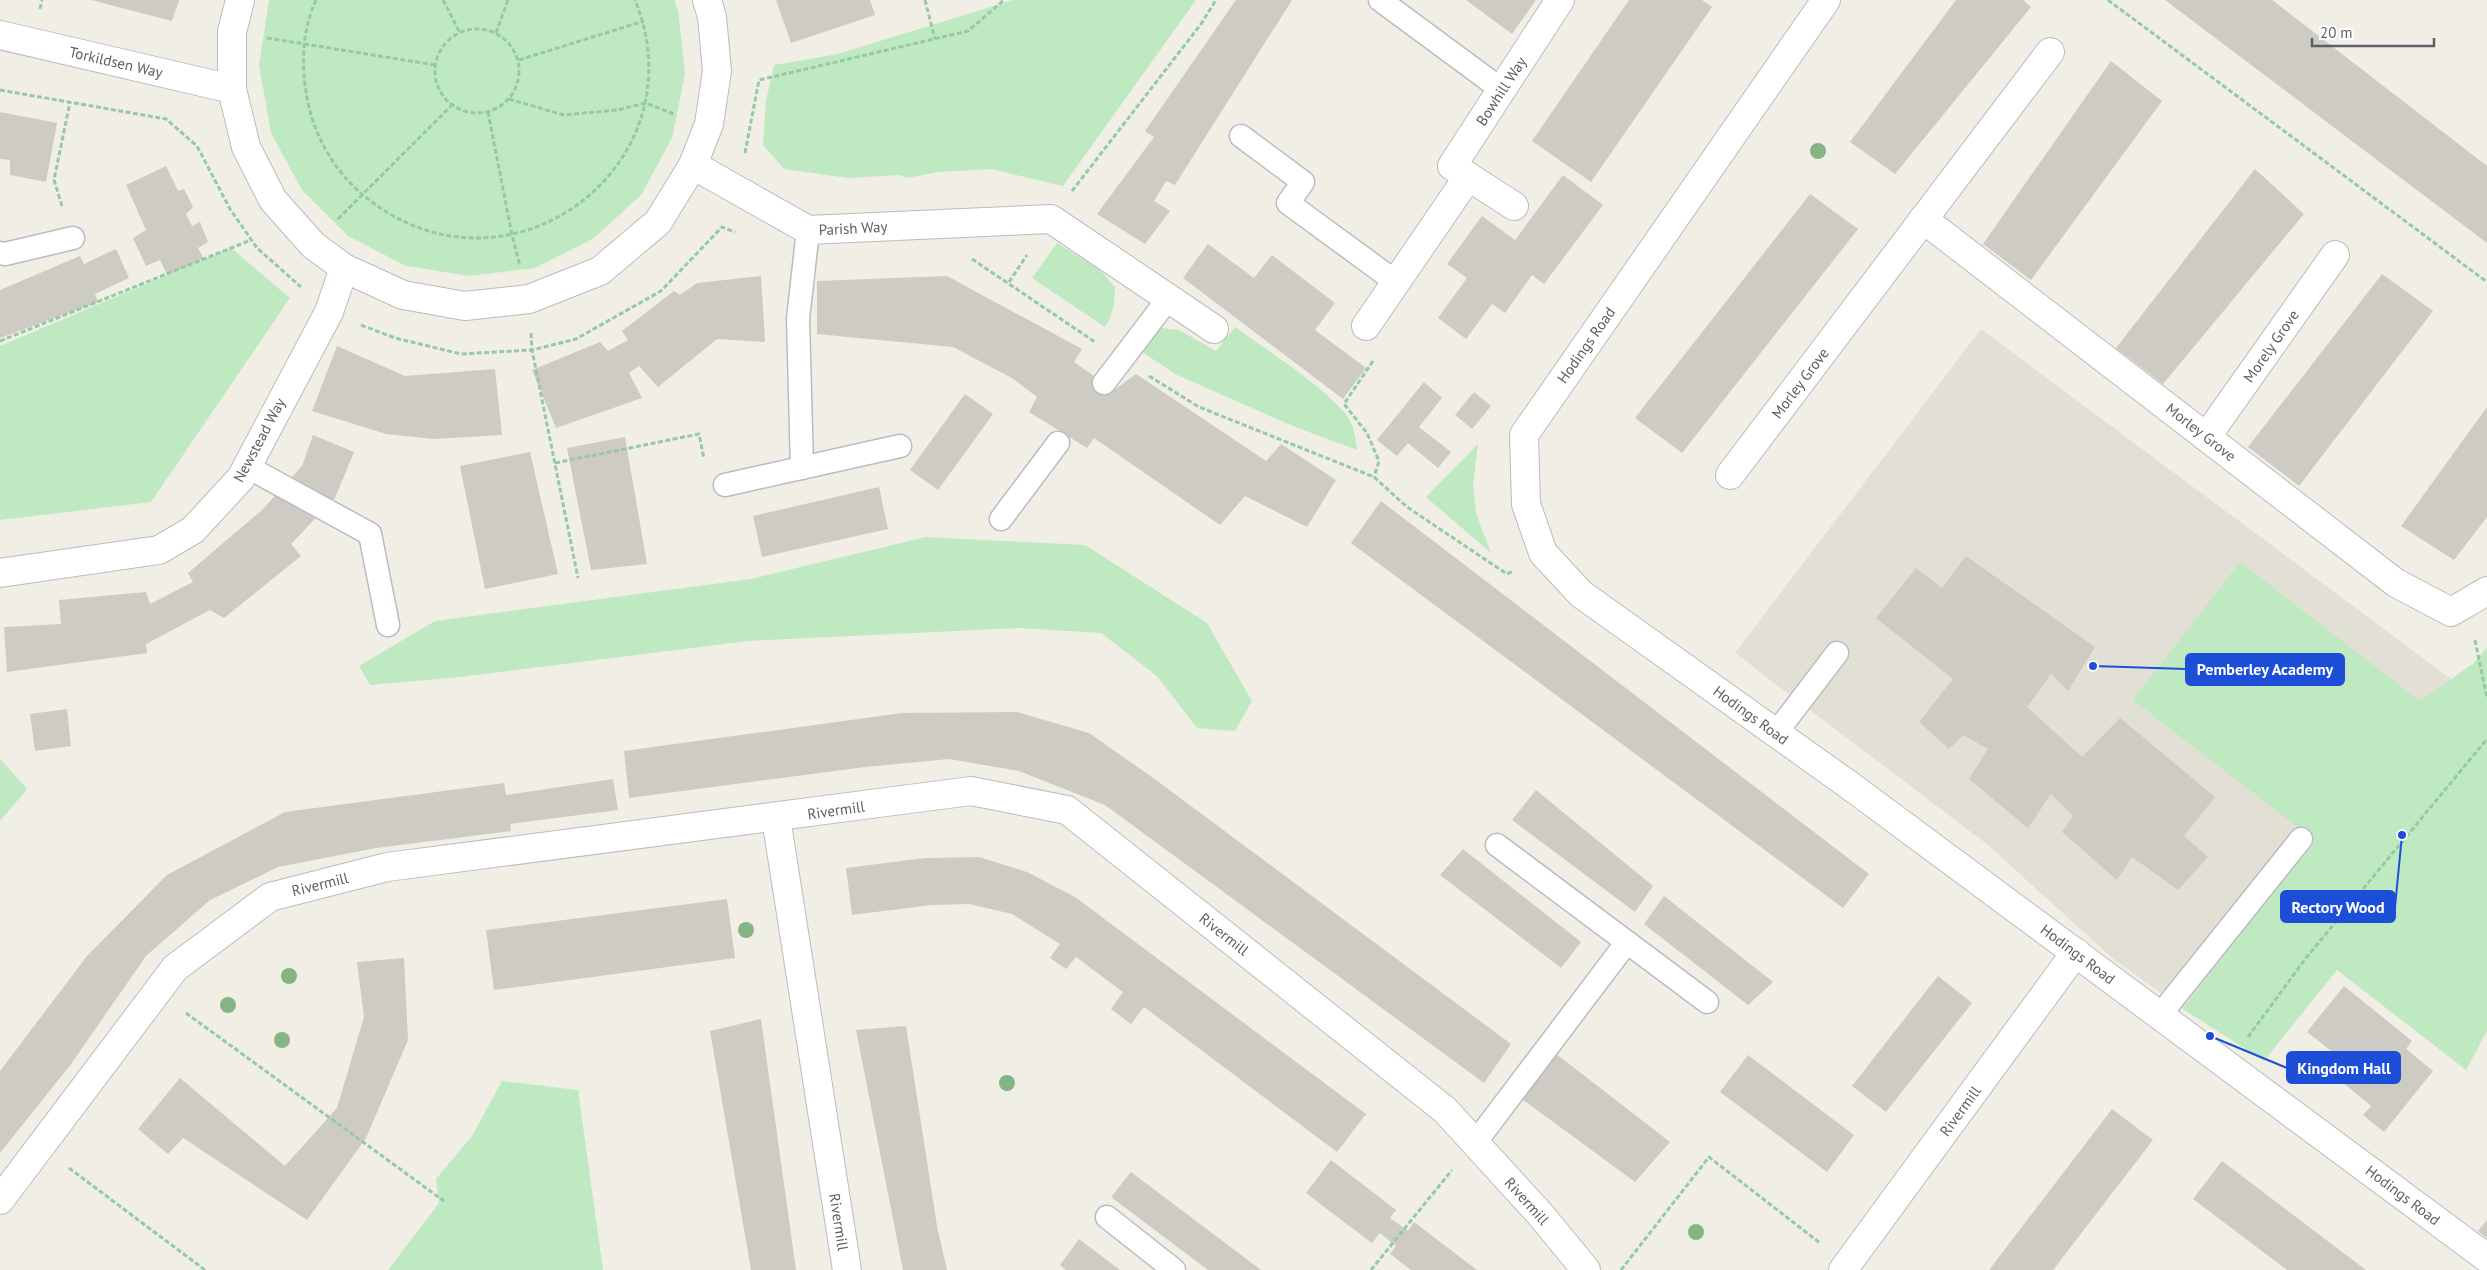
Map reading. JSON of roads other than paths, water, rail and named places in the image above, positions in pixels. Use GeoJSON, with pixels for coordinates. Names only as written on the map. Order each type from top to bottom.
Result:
{"type":"FeatureCollection","features":[{"type":"Feature","properties":{"kind":"street"},"geometry":{"type":"LineString","coordinates":[[240,0],[232,32],[232,89],[246,147],[273,200],[313,245],[344,268],[403,295],[466,306],[529,299],[600,271],[658,222],[693,166],[709,124],[717,71],[712,17],[707,0]]}},
{"type":"Feature","properties":{"kind":"street","name":"Bowhill Way"},"geometry":{"type":"LineString","coordinates":[[1514,206],[1452,166],[1560,0]]}},
{"type":"Feature","properties":{"kind":"street","name":"Hodings Road"},"geometry":{"type":"LineString","coordinates":[[1826,0],[1524,435],[1526,504],[1543,553],[1581,594],[1776,733],[2076,952],[2487,1258]]}},
{"type":"Feature","properties":{"kind":"street","name":"Torkildsen Way"},"geometry":{"type":"LineString","coordinates":[[0,35],[232,89]]}},
{"type":"Feature","properties":{"kind":"street","name":"Morley Grove"},"geometry":{"type":"LineString","coordinates":[[1730,475],[2050,52]]}},
{"type":"Feature","properties":{"kind":"street","name":"Parish Way"},"geometry":{"type":"LineString","coordinates":[[693,166],[808,230],[1051,219],[1168,298]]}},
{"type":"Feature","properties":{"kind":"street"},"geometry":{"type":"LineString","coordinates":[[1366,326],[1468,176]]}},
{"type":"Feature","properties":{"kind":"street","name":"Morley Grove"},"geometry":{"type":"LineString","coordinates":[[1923,220],[2207,436],[2396,583],[2451,612],[2477,597]]}},
{"type":"Feature","properties":{"kind":"street","name":"Morely Grove"},"geometry":{"type":"LineString","coordinates":[[2207,436],[2335,255]]}},
{"type":"Feature","properties":{"kind":"street","name":"Newstead Way"},"geometry":{"type":"LineString","coordinates":[[0,573],[160,550],[193,530],[241,478],[329,312],[344,268]]}},
{"type":"Feature","properties":{"kind":"street"},"geometry":{"type":"LineString","coordinates":[[1168,298],[1214,329]]}},
{"type":"Feature","properties":{"kind":"street","name":"Rivermill"},"geometry":{"type":"LineString","coordinates":[[0,1200],[175,968],[270,897],[387,867],[776,818],[971,791],[1067,810],[1445,1110],[1540,1214],[1586,1270]]}},
{"type":"Feature","properties":{"kind":"street","name":"Rivermill"},"geometry":{"type":"LineString","coordinates":[[776,818],[847,1270]]}},
{"type":"Feature","properties":{"kind":"street","name":"Rivermill"},"geometry":{"type":"LineString","coordinates":[[1843,1270],[2076,952]]}},
{"type":"Feature","properties":{"kind":"lane"},"geometry":{"type":"LineString","coordinates":[[1380,0],[1502,90]]}},
{"type":"Feature","properties":{"kind":"lane"},"geometry":{"type":"LineString","coordinates":[[1241,136],[1303,182],[1288,203],[1396,282]]}},
{"type":"Feature","properties":{"kind":"lane"},"geometry":{"type":"LineString","coordinates":[[802,468],[798,320],[808,230]]}},
{"type":"Feature","properties":{"kind":"lane"},"geometry":{"type":"LineString","coordinates":[[0,253],[5,254],[73,238]]}},
{"type":"Feature","properties":{"kind":"lane"},"geometry":{"type":"LineString","coordinates":[[1104,383],[1168,298]]}},
{"type":"Feature","properties":{"kind":"lane"},"geometry":{"type":"LineString","coordinates":[[1001,519],[1058,444]]}},
{"type":"Feature","properties":{"kind":"lane"},"geometry":{"type":"LineString","coordinates":[[725,485],[900,446]]}},
{"type":"Feature","properties":{"kind":"lane"},"geometry":{"type":"LineString","coordinates":[[246,466],[370,534],[388,625]]}},
{"type":"Feature","properties":{"kind":"lane"},"geometry":{"type":"LineString","coordinates":[[1776,733],[1837,653]]}},
{"type":"Feature","properties":{"kind":"lane"},"geometry":{"type":"LineString","coordinates":[[2160,1015],[2301,839]]}},
{"type":"Feature","properties":{"kind":"lane"},"geometry":{"type":"LineString","coordinates":[[1497,845],[1707,1002]]}},
{"type":"Feature","properties":{"kind":"lane"},"geometry":{"type":"LineString","coordinates":[[1475,1143],[1627,942]]}},
{"type":"Feature","properties":{"kind":"lane"},"geometry":{"type":"LineString","coordinates":[[1107,1217],[1174,1270]]}},
{"type":"Feature","properties":{"kind":"place","name":"Pemberley Academy"},"geometry":{"type":"Point","coordinates":[2093,666]}},
{"type":"Feature","properties":{"kind":"place","name":"Rectory Wood"},"geometry":{"type":"Point","coordinates":[2402,835]}},
{"type":"Feature","properties":{"kind":"place","name":"Kingdom Hall"},"geometry":{"type":"Point","coordinates":[2210,1036]}}]}
